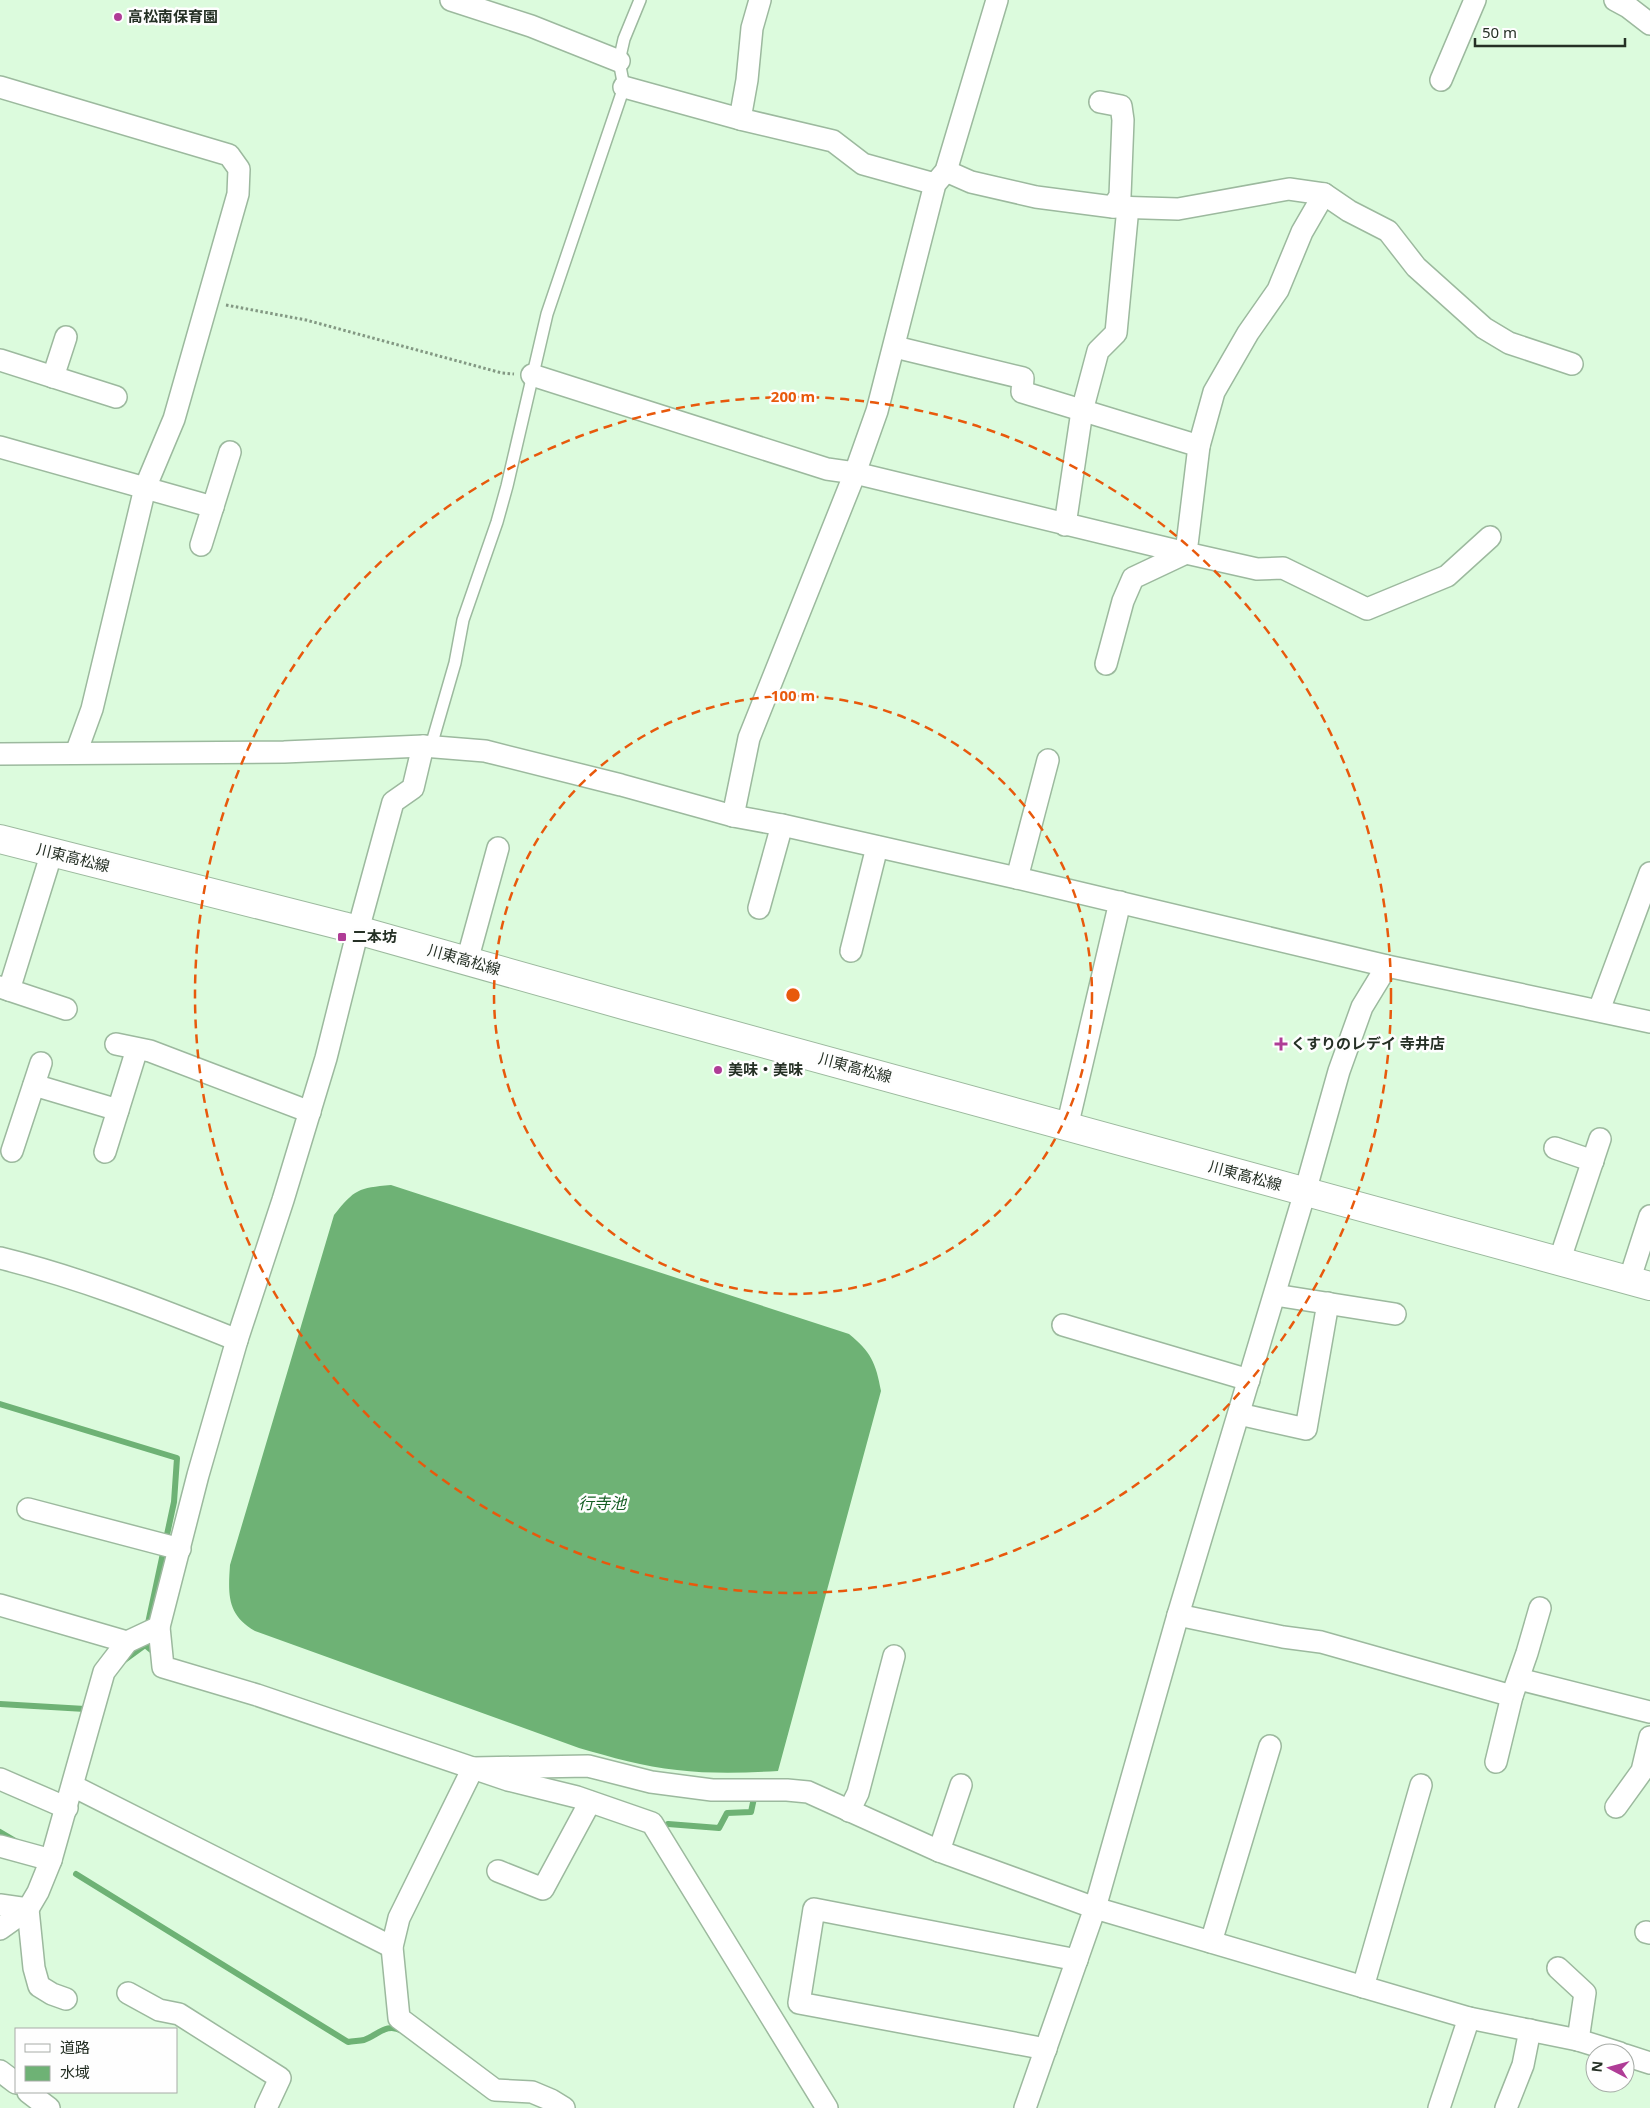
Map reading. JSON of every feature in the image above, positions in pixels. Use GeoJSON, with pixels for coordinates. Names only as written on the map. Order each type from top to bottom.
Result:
{"type":"FeatureCollection","features":[{"type":"Feature","properties":{"kind":"main road","name":"川東高松線"},"geometry":{"type":"LineString","coordinates":[[0,839],[358,930],[1639,1284]]}},
{"type":"Feature","properties":{"kind":"street"},"geometry":{"type":"LineString","coordinates":[[451,0],[532,26],[618,61]]}},
{"type":"Feature","properties":{"kind":"street"},"geometry":{"type":"LineString","coordinates":[[740,119],[747,80],[752,28],[760,0]]}},
{"type":"Feature","properties":{"kind":"street"},"geometry":{"type":"LineString","coordinates":[[733,816],[749,738],[877,411],[940,177],[996,0]]}},
{"type":"Feature","properties":{"kind":"street"},"geometry":{"type":"LineString","coordinates":[[1441,80],[1475,0]]}},
{"type":"Feature","properties":{"kind":"street"},"geometry":{"type":"LineString","coordinates":[[1615,0],[1628,7],[1650,24]]}},
{"type":"Feature","properties":{"kind":"street"},"geometry":{"type":"LineString","coordinates":[[0,87],[229,155],[240,169],[238,194],[174,419],[145,488],[92,709],[76,753]]}},
{"type":"Feature","properties":{"kind":"street"},"geometry":{"type":"LineString","coordinates":[[624,87],[740,119],[833,141],[863,164],[971,182],[1036,198],[1121,207],[1178,209],[1289,189],[1324,194],[1349,211],[1388,231],[1416,267],[1484,328],[1508,343],[1572,364]]}},
{"type":"Feature","properties":{"kind":"street"},"geometry":{"type":"LineString","coordinates":[[1065,525],[1082,411],[1098,350],[1116,333],[1123,120],[1121,106],[1100,102]]}},
{"type":"Feature","properties":{"kind":"street"},"geometry":{"type":"LineString","coordinates":[[1186,553],[1199,446],[1214,392],[1248,333],[1278,290],[1302,232],[1324,194]]}},
{"type":"Feature","properties":{"kind":"street"},"geometry":{"type":"LineString","coordinates":[[54,377],[66,337]]}},
{"type":"Feature","properties":{"kind":"street"},"geometry":{"type":"LineString","coordinates":[[895,347],[1023,378],[1022,392],[1199,446]]}},
{"type":"Feature","properties":{"kind":"street"},"geometry":{"type":"LineString","coordinates":[[0,360],[116,397]]}},
{"type":"Feature","properties":{"kind":"street"},"geometry":{"type":"LineString","coordinates":[[532,375],[827,469],[854,473],[1065,525],[1256,569],[1283,568],[1367,609],[1447,576],[1490,536]]}},
{"type":"Feature","properties":{"kind":"street"},"geometry":{"type":"LineString","coordinates":[[0,447],[213,507]]}},
{"type":"Feature","properties":{"kind":"street"},"geometry":{"type":"LineString","coordinates":[[201,545],[230,452]]}},
{"type":"Feature","properties":{"kind":"street"},"geometry":{"type":"LineString","coordinates":[[1106,664],[1123,601],[1133,578],[1186,553]]}},
{"type":"Feature","properties":{"kind":"street"},"geometry":{"type":"LineString","coordinates":[[0,1929],[28,1909],[38,1892],[52,1860],[104,1672],[145,1633],[171,1547],[198,1475],[236,1340],[310,1112],[393,802],[413,788],[427,746]]}},
{"type":"Feature","properties":{"kind":"street"},"geometry":{"type":"LineString","coordinates":[[0,754],[284,752],[427,746],[485,751],[621,785],[733,816],[782,825],[1017,878],[1387,966],[1650,1022]]}},
{"type":"Feature","properties":{"kind":"street"},"geometry":{"type":"LineString","coordinates":[[1017,878],[1048,760]]}},
{"type":"Feature","properties":{"kind":"street"},"geometry":{"type":"LineString","coordinates":[[759,908],[782,825]]}},
{"type":"Feature","properties":{"kind":"street"},"geometry":{"type":"LineString","coordinates":[[851,951],[877,847]]}},
{"type":"Feature","properties":{"kind":"street"},"geometry":{"type":"LineString","coordinates":[[467,961],[498,848]]}},
{"type":"Feature","properties":{"kind":"street"},"geometry":{"type":"LineString","coordinates":[[52,852],[5,988],[66,1009]]}},
{"type":"Feature","properties":{"kind":"street"},"geometry":{"type":"LineString","coordinates":[[1599,1010],[1650,873]]}},
{"type":"Feature","properties":{"kind":"street"},"geometry":{"type":"LineString","coordinates":[[1067,1127],[1120,902]]}},
{"type":"Feature","properties":{"kind":"street"},"geometry":{"type":"LineString","coordinates":[[1025,2108],[1096,1908],[1178,1615],[1275,1294],[1339,1070],[1362,1007],[1387,966]]}},
{"type":"Feature","properties":{"kind":"street"},"geometry":{"type":"LineString","coordinates":[[116,1044],[150,1051],[310,1112]]}},
{"type":"Feature","properties":{"kind":"street"},"geometry":{"type":"LineString","coordinates":[[105,1152],[137,1049]]}},
{"type":"Feature","properties":{"kind":"street"},"geometry":{"type":"LineString","coordinates":[[12,1151],[41,1064]]}},
{"type":"Feature","properties":{"kind":"street"},"geometry":{"type":"LineString","coordinates":[[34,1085],[118,1110]]}},
{"type":"Feature","properties":{"kind":"street"},"geometry":{"type":"LineString","coordinates":[[1560,1262],[1600,1139]]}},
{"type":"Feature","properties":{"kind":"street"},"geometry":{"type":"LineString","coordinates":[[1555,1148],[1593,1161]]}},
{"type":"Feature","properties":{"kind":"street"},"geometry":{"type":"LineString","coordinates":[[1639,1284],[1650,1216]]}},
{"type":"Feature","properties":{"kind":"street"},"geometry":{"type":"LineString","coordinates":[[0,1258],[40,1268],[174,1314],[236,1340]]}},
{"type":"Feature","properties":{"kind":"street"},"geometry":{"type":"LineString","coordinates":[[1275,1294],[1395,1314]]}},
{"type":"Feature","properties":{"kind":"street"},"geometry":{"type":"LineString","coordinates":[[1239,1414],[1306,1429],[1328,1303]]}},
{"type":"Feature","properties":{"kind":"street"},"geometry":{"type":"LineString","coordinates":[[1063,1325],[1249,1380]]}},
{"type":"Feature","properties":{"kind":"street"},"geometry":{"type":"LineString","coordinates":[[28,1509],[171,1547]]}},
{"type":"Feature","properties":{"kind":"street"},"geometry":{"type":"LineString","coordinates":[[0,1605],[145,1633]]}},
{"type":"Feature","properties":{"kind":"street"},"geometry":{"type":"LineString","coordinates":[[1496,1762],[1515,1687],[1540,1608]]}},
{"type":"Feature","properties":{"kind":"street"},"geometry":{"type":"LineString","coordinates":[[1178,1615],[1283,1637],[1321,1642],[1515,1687],[1650,1712]]}},
{"type":"Feature","properties":{"kind":"street"},"geometry":{"type":"LineString","coordinates":[[145,1633],[162,1666],[257,1695],[508,1780],[590,1802],[652,1823],[827,2108]]}},
{"type":"Feature","properties":{"kind":"street"},"geometry":{"type":"LineString","coordinates":[[849,1811],[858,1793],[894,1656]]}},
{"type":"Feature","properties":{"kind":"street"},"geometry":{"type":"LineString","coordinates":[[1616,1807],[1642,1771],[1650,1737]]}},
{"type":"Feature","properties":{"kind":"street"},"geometry":{"type":"LineString","coordinates":[[1211,1942],[1270,1746]]}},
{"type":"Feature","properties":{"kind":"street"},"geometry":{"type":"LineString","coordinates":[[473,1768],[588,1766],[651,1782],[712,1790],[786,1790],[808,1792],[939,1851],[1096,1908],[1469,2018],[1588,2043]]}},
{"type":"Feature","properties":{"kind":"street"},"geometry":{"type":"LineString","coordinates":[[473,1768],[399,1918],[392,1948],[399,2018],[495,2090],[532,2092],[564,2108]]}},
{"type":"Feature","properties":{"kind":"street"},"geometry":{"type":"LineString","coordinates":[[0,1779],[67,1808]]}},
{"type":"Feature","properties":{"kind":"street"},"geometry":{"type":"LineString","coordinates":[[939,1851],[961,1785]]}},
{"type":"Feature","properties":{"kind":"street"},"geometry":{"type":"LineString","coordinates":[[1364,1987],[1421,1785]]}},
{"type":"Feature","properties":{"kind":"street"},"geometry":{"type":"LineString","coordinates":[[73,1786],[392,1948]]}},
{"type":"Feature","properties":{"kind":"street"},"geometry":{"type":"LineString","coordinates":[[498,1870],[543,1889],[590,1802]]}},
{"type":"Feature","properties":{"kind":"street"},"geometry":{"type":"LineString","coordinates":[[0,1846],[52,1860]]}},
{"type":"Feature","properties":{"kind":"street"},"geometry":{"type":"LineString","coordinates":[[0,1905],[28,1909]]}},
{"type":"Feature","properties":{"kind":"street"},"geometry":{"type":"LineString","coordinates":[[28,1909],[34,1968],[39,1986],[52,1994],[66,1999]]}},
{"type":"Feature","properties":{"kind":"street"},"geometry":{"type":"LineString","coordinates":[[1046,2049],[799,2003],[814,1909],[1077,1960]]}},
{"type":"Feature","properties":{"kind":"street"},"geometry":{"type":"LineString","coordinates":[[1558,1968],[1586,1993],[1578,2040]]}},
{"type":"Feature","properties":{"kind":"street"},"geometry":{"type":"LineString","coordinates":[[128,1992],[159,2010],[179,2014],[280,2078],[266,2108]]}},
{"type":"Feature","properties":{"kind":"street"},"geometry":{"type":"LineString","coordinates":[[1439,2108],[1469,2018]]}},
{"type":"Feature","properties":{"kind":"street"},"geometry":{"type":"LineString","coordinates":[[1506,2108],[1523,2065],[1530,2030]]}},
{"type":"Feature","properties":{"kind":"street"},"geometry":{"type":"LineString","coordinates":[[1635,2058],[1650,2063]]}},
{"type":"Feature","properties":{"kind":"street"},"geometry":{"type":"LineString","coordinates":[[0,2071],[15,2082]]}},
{"type":"Feature","properties":{"kind":"street"},"geometry":{"type":"LineString","coordinates":[[29,2093],[50,2108]]}},
{"type":"Feature","properties":{"kind":"lane"},"geometry":{"type":"LineString","coordinates":[[427,746],[455,663],[463,620],[508,486],[547,314],[624,87],[618,61],[624,39],[640,0]]}},
{"type":"Feature","properties":{"kind":"path"},"geometry":{"type":"LineString","coordinates":[[207,302],[306,320],[502,373],[532,375]]}},
{"type":"Feature","properties":{"kind":"water","name":"行寺池"},"geometry":{"type":"Polygon","coordinates":[[[391,1185],[849,1334],[863,1347],[871,1359],[877,1373],[881,1391],[778,1771],[728,1773],[665,1769],[579,1748],[255,1631],[246,1625],[234,1611],[229,1586],[230,1565],[334,1215],[358,1191],[371,1187],[391,1185]]]}},
{"type":"Feature","properties":{"kind":"waterway"},"geometry":{"type":"LineString","coordinates":[[0,1404],[177,1458],[174,1502],[147,1628]]}},
{"type":"Feature","properties":{"kind":"waterway"},"geometry":{"type":"LineString","coordinates":[[123,1661],[145,1645],[156,1654]]}},
{"type":"Feature","properties":{"kind":"waterway"},"geometry":{"type":"LineString","coordinates":[[0,1704],[85,1709]]}},
{"type":"Feature","properties":{"kind":"waterway"},"geometry":{"type":"LineString","coordinates":[[668,1824],[719,1828],[727,1813],[751,1812],[754,1798]]}},
{"type":"Feature","properties":{"kind":"waterway"},"geometry":{"type":"LineString","coordinates":[[0,1832],[17,1842]]}},
{"type":"Feature","properties":{"kind":"waterway"},"geometry":{"type":"LineString","coordinates":[[76,1874],[348,2042],[364,2040],[387,2029],[392,2028],[402,2031]]}},
{"type":"Feature","properties":{"kind":"place","name":"高松南保育園"},"geometry":{"type":"Point","coordinates":[118,17]}},
{"type":"Feature","properties":{"kind":"place","name":"二本坊"},"geometry":{"type":"Point","coordinates":[342,937]}},
{"type":"Feature","properties":{"kind":"place","name":"くすりのレデイ 寺井店"},"geometry":{"type":"Point","coordinates":[1281,1044]}},
{"type":"Feature","properties":{"kind":"place","name":"美味・美味"},"geometry":{"type":"Point","coordinates":[718,1070]}}]}
